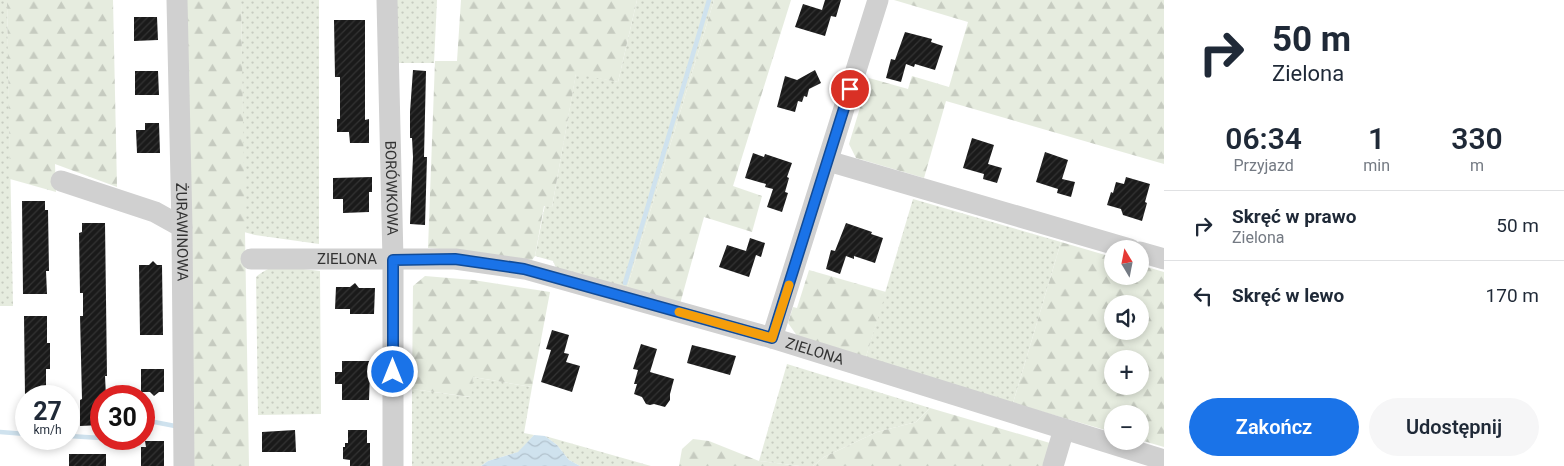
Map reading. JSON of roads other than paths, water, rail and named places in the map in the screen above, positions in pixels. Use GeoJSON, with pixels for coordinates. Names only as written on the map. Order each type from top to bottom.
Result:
{"type":"FeatureCollection","features":[{"type":"Feature","properties":{"kind":"street","name":"ŻURAWINOWA"},"geometry":{"type":"LineString","coordinates":[[176,0],[182,227],[184,466]]}},
{"type":"Feature","properties":{"kind":"street","name":"BORÓWKOWA"},"geometry":{"type":"LineString","coordinates":[[387,0],[393,260],[394,466]]}},
{"type":"Feature","properties":{"kind":"street"},"geometry":{"type":"LineString","coordinates":[[772,338],[878,0]]}},
{"type":"Feature","properties":{"kind":"street"},"geometry":{"type":"LineString","coordinates":[[828,161],[1104,241]]}},
{"type":"Feature","properties":{"kind":"street"},"geometry":{"type":"LineString","coordinates":[[61,181],[154,212],[182,227]]}},
{"type":"Feature","properties":{"kind":"street"},"geometry":{"type":"LineString","coordinates":[[1149,255],[1164,259]]}},
{"type":"Feature","properties":{"kind":"street","name":"ZIELONA"},"geometry":{"type":"LineString","coordinates":[[251,259],[455,259],[524,269],[772,338],[1164,460]]}},
{"type":"Feature","properties":{"kind":"street"},"geometry":{"type":"LineString","coordinates":[[1053,466],[1064,429]]}},
{"type":"Feature","properties":{"kind":"water"},"geometry":{"type":"Polygon","coordinates":[[[534,435],[545,436],[557,445],[569,460],[580,466],[481,466],[488,461],[518,452],[534,435]]]}},
{"type":"Feature","properties":{"kind":"waterway"},"geometry":{"type":"LineString","coordinates":[[625,283],[709,0]]}},
{"type":"Feature","properties":{"kind":"waterway"},"geometry":{"type":"LineString","coordinates":[[155,422],[175,426]]}},
{"type":"Feature","properties":{"kind":"waterway"},"geometry":{"type":"LineString","coordinates":[[0,432],[15,433]]}},
{"type":"Feature","properties":{"kind":"waterway"},"geometry":{"type":"LineString","coordinates":[[80,437],[90,437]]}}]}
